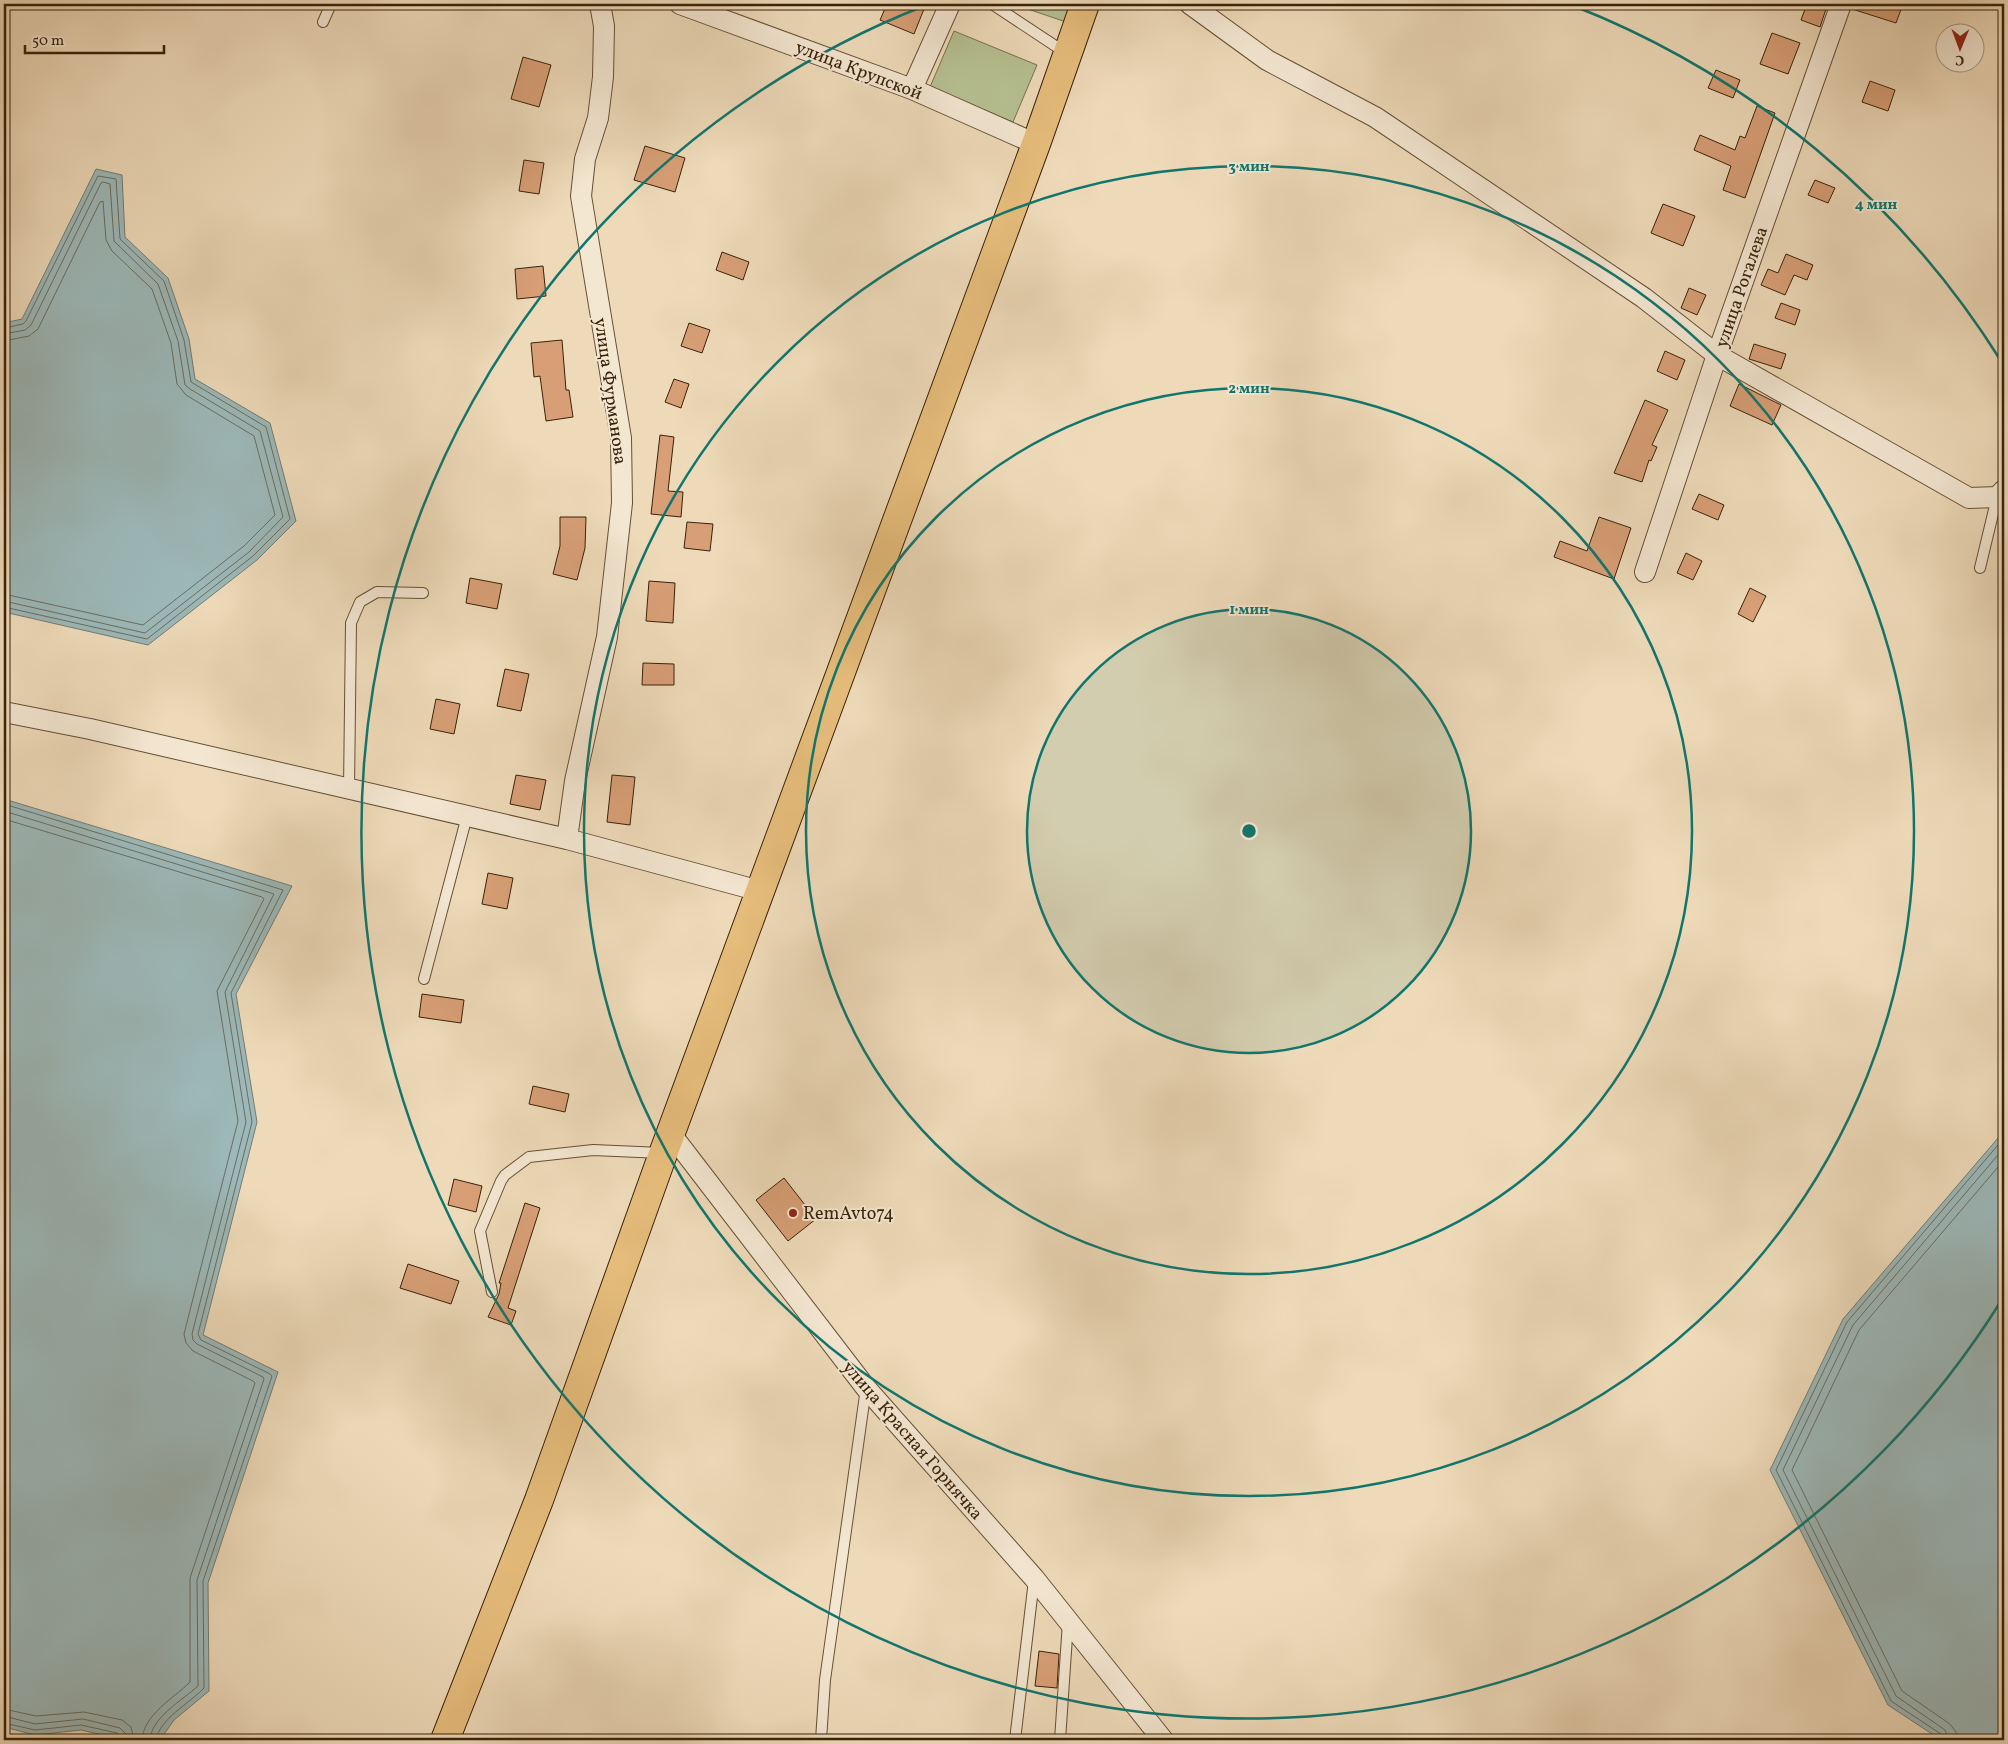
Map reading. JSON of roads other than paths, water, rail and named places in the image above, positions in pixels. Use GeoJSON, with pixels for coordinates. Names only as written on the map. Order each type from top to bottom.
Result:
{"type":"FeatureCollection","features":[{"type":"Feature","properties":{"kind":"main road"},"geometry":{"type":"LineString","coordinates":[[445,1740],[539,1500],[667,1144],[1036,144],[1085,4]]}},
{"type":"Feature","properties":{"kind":"street","name":"улица Фурманова"},"geometry":{"type":"LineString","coordinates":[[567,839],[575,781],[607,637],[622,504],[621,438],[581,196],[585,159],[598,118],[603,78],[604,26],[600,4]]}},
{"type":"Feature","properties":{"kind":"street","name":"улица Крупской"},"geometry":{"type":"LineString","coordinates":[[680,4],[912,89],[1036,144]]}},
{"type":"Feature","properties":{"kind":"street"},"geometry":{"type":"LineString","coordinates":[[912,89],[950,4]]}},
{"type":"Feature","properties":{"kind":"street"},"geometry":{"type":"LineString","coordinates":[[1190,4],[1267,60],[1392,128],[1644,298],[1717,355],[1969,498],[2001,494]]}},
{"type":"Feature","properties":{"kind":"street","name":"улица Рогалева"},"geometry":{"type":"LineString","coordinates":[[1645,572],[1717,355],[1841,4]]}},
{"type":"Feature","properties":{"kind":"street"},"geometry":{"type":"LineString","coordinates":[[4,712],[90,729],[567,839],[760,891]]}},
{"type":"Feature","properties":{"kind":"street","name":"улица Красная Горнячка"},"geometry":{"type":"LineString","coordinates":[[667,1144],[866,1388],[1034,1578],[1163,1740]]}},
{"type":"Feature","properties":{"kind":"lane"},"geometry":{"type":"LineString","coordinates":[[323,22],[331,4]]}},
{"type":"Feature","properties":{"kind":"lane"},"geometry":{"type":"LineString","coordinates":[[992,4],[1068,54]]}},
{"type":"Feature","properties":{"kind":"lane"},"geometry":{"type":"LineString","coordinates":[[1980,568],[2001,494]]}},
{"type":"Feature","properties":{"kind":"lane"},"geometry":{"type":"LineString","coordinates":[[349,789],[351,623],[360,602],[377,592],[423,593]]}},
{"type":"Feature","properties":{"kind":"lane"},"geometry":{"type":"LineString","coordinates":[[424,979],[467,816]]}},
{"type":"Feature","properties":{"kind":"lane"},"geometry":{"type":"LineString","coordinates":[[492,1292],[480,1231],[505,1175],[528,1157],[667,1144]]}},
{"type":"Feature","properties":{"kind":"lane"},"geometry":{"type":"LineString","coordinates":[[821,1740],[825,1680],[866,1388]]}},
{"type":"Feature","properties":{"kind":"lane"},"geometry":{"type":"LineString","coordinates":[[1015,1740],[1034,1578]]}},
{"type":"Feature","properties":{"kind":"lane"},"geometry":{"type":"LineString","coordinates":[[1060,1740],[1068,1620]]}},
{"type":"Feature","properties":{"kind":"water"},"geometry":{"type":"Polygon","coordinates":[[[96,169],[122,175],[125,237],[168,278],[189,339],[195,379],[270,423],[296,521],[257,560],[148,645],[4,612],[4,323],[22,319],[96,169]]]}},
{"type":"Feature","properties":{"kind":"water"},"geometry":{"type":"Polygon","coordinates":[[[4,799],[292,886],[236,994],[257,1122],[203,1335],[278,1372],[208,1583],[209,1691],[174,1720],[160,1740],[125,1740],[81,1730],[35,1735],[4,1727],[4,799]]]}},
{"type":"Feature","properties":{"kind":"water"},"geometry":{"type":"Polygon","coordinates":[[[2004,1131],[2004,1740],[1941,1740],[1888,1705],[1770,1470],[1843,1319],[2004,1131]]]}},
{"type":"Feature","properties":{"kind":"place","name":"RemAvto74"},"geometry":{"type":"Point","coordinates":[793,1213]}}]}
